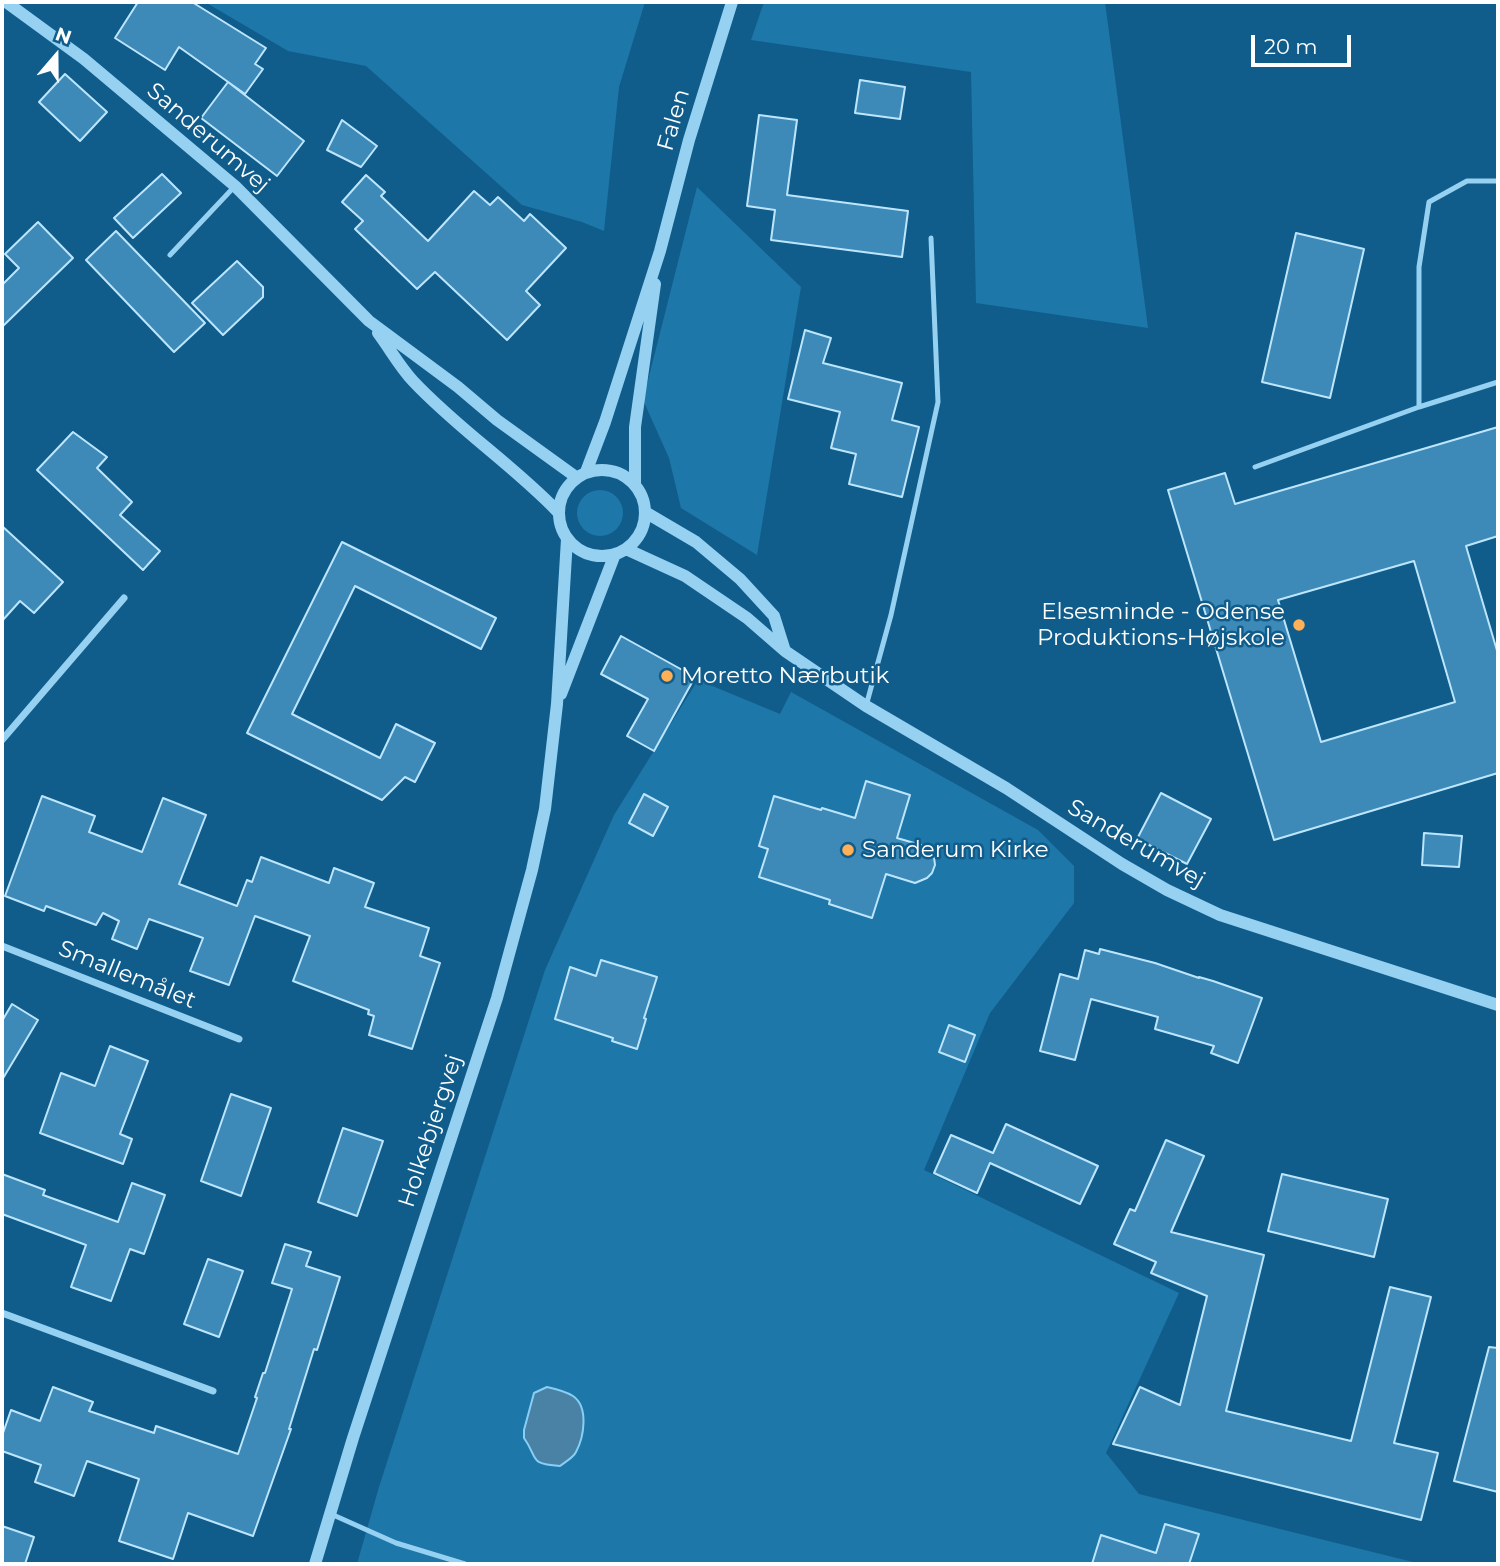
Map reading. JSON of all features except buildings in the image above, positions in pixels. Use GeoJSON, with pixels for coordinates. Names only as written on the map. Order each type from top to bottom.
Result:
{"type":"FeatureCollection","features":[{"type":"Feature","properties":{"kind":"street","name":"Sanderumvej"},"geometry":{"type":"LineString","coordinates":[[6,2],[84,59],[235,187],[369,321],[497,420],[581,475]]}},
{"type":"Feature","properties":{"kind":"street","name":"Falen"},"geometry":{"type":"LineString","coordinates":[[581,475],[605,422],[660,251],[689,139],[732,2]]}},
{"type":"Feature","properties":{"kind":"street","name":"Falen"},"geometry":{"type":"LineString","coordinates":[[635,485],[635,427],[660,251]]}},
{"type":"Feature","properties":{"kind":"street","name":"Sanderumvej"},"geometry":{"type":"LineString","coordinates":[[369,321],[412,380],[558,512]]}},
{"type":"Feature","properties":{"kind":"street"},"geometry":{"type":"LineString","coordinates":[[598,469],[624,475],[635,485],[645,512],[643,526],[637,538],[620,552],[603,556],[590,555],[577,549],[567,539],[560,526],[558,512],[567,486],[581,475],[598,469]]}},
{"type":"Feature","properties":{"kind":"street"},"geometry":{"type":"LineString","coordinates":[[645,512],[696,542],[740,579],[774,616],[785,651]]}},
{"type":"Feature","properties":{"kind":"street","name":"Holkebjergvej"},"geometry":{"type":"LineString","coordinates":[[315,1564],[353,1438],[503,976],[532,870],[544,809],[557,704],[567,539]]}},
{"type":"Feature","properties":{"kind":"street","name":"Sanderumvej"},"geometry":{"type":"LineString","coordinates":[[620,552],[684,576],[747,618],[785,651],[866,706],[1006,788],[1122,864],[1167,890],[1220,915],[1498,1004]]}},
{"type":"Feature","properties":{"kind":"street","name":"Holkebjergvej"},"geometry":{"type":"LineString","coordinates":[[557,704],[620,552]]}},
{"type":"Feature","properties":{"kind":"street"},"geometry":{"type":"LineString","coordinates":[[2,740],[124,598]]}},
{"type":"Feature","properties":{"kind":"street","name":"Smallemålet"},"geometry":{"type":"LineString","coordinates":[[2,946],[239,1040]]}},
{"type":"Feature","properties":{"kind":"street"},"geometry":{"type":"LineString","coordinates":[[2,1314],[213,1391]]}},
{"type":"Feature","properties":{"kind":"lane"},"geometry":{"type":"LineString","coordinates":[[1419,407],[1419,267],[1429,202],[1467,181],[1498,181]]}},
{"type":"Feature","properties":{"kind":"lane"},"geometry":{"type":"LineString","coordinates":[[170,255],[235,187]]}},
{"type":"Feature","properties":{"kind":"lane"},"geometry":{"type":"LineString","coordinates":[[866,706],[891,615],[937,402],[931,238]]}},
{"type":"Feature","properties":{"kind":"lane"},"geometry":{"type":"LineString","coordinates":[[1255,467],[1419,407],[1498,382]]}},
{"type":"Feature","properties":{"kind":"lane"},"geometry":{"type":"LineString","coordinates":[[331,1514],[396,1542],[465,1564]]}},
{"type":"Feature","properties":{"kind":"shaded area"},"geometry":{"type":"Polygon","coordinates":[[[205,2],[645,2],[619,87],[604,231],[522,205],[366,66],[288,51],[205,2]]]}},
{"type":"Feature","properties":{"kind":"shaded area"},"geometry":{"type":"Polygon","coordinates":[[[764,2],[1105,2],[1148,328],[976,303],[971,72],[751,40],[764,2]]]}},
{"type":"Feature","properties":{"kind":"shaded area"},"geometry":{"type":"Polygon","coordinates":[[[697,187],[801,287],[757,555],[681,508],[669,458],[643,400],[697,187]]]}},
{"type":"Feature","properties":{"kind":"shaded area"},"geometry":{"type":"Polygon","coordinates":[[[600,490],[616,497],[623,513],[616,529],[600,536],[584,529],[577,513],[584,497],[600,490]]]}},
{"type":"Feature","properties":{"kind":"shaded area"},"geometry":{"type":"Polygon","coordinates":[[[698,680],[780,714],[791,692],[1038,830],[1074,866],[1074,903],[990,1013],[924,1170],[1179,1293],[1106,1453],[1139,1494],[1421,1564],[357,1564],[379,1487],[545,970],[614,815],[698,680]]]}},
{"type":"Feature","properties":{"kind":"shaded area"},"geometry":{"type":"Polygon","coordinates":[[[547,1387],[573,1396],[583,1415],[579,1446],[573,1456],[560,1466],[539,1462],[524,1438],[534,1393],[547,1387]]]}},
{"type":"Feature","properties":{"kind":"place","name":"Elsesminde - Odense Produktions-Højskole"},"geometry":{"type":"Point","coordinates":[1299,625]}},
{"type":"Feature","properties":{"kind":"place","name":"Moretto Nærbutik"},"geometry":{"type":"Point","coordinates":[667,676]}},
{"type":"Feature","properties":{"kind":"place","name":"Sanderum Kirke"},"geometry":{"type":"Point","coordinates":[848,850]}}]}
